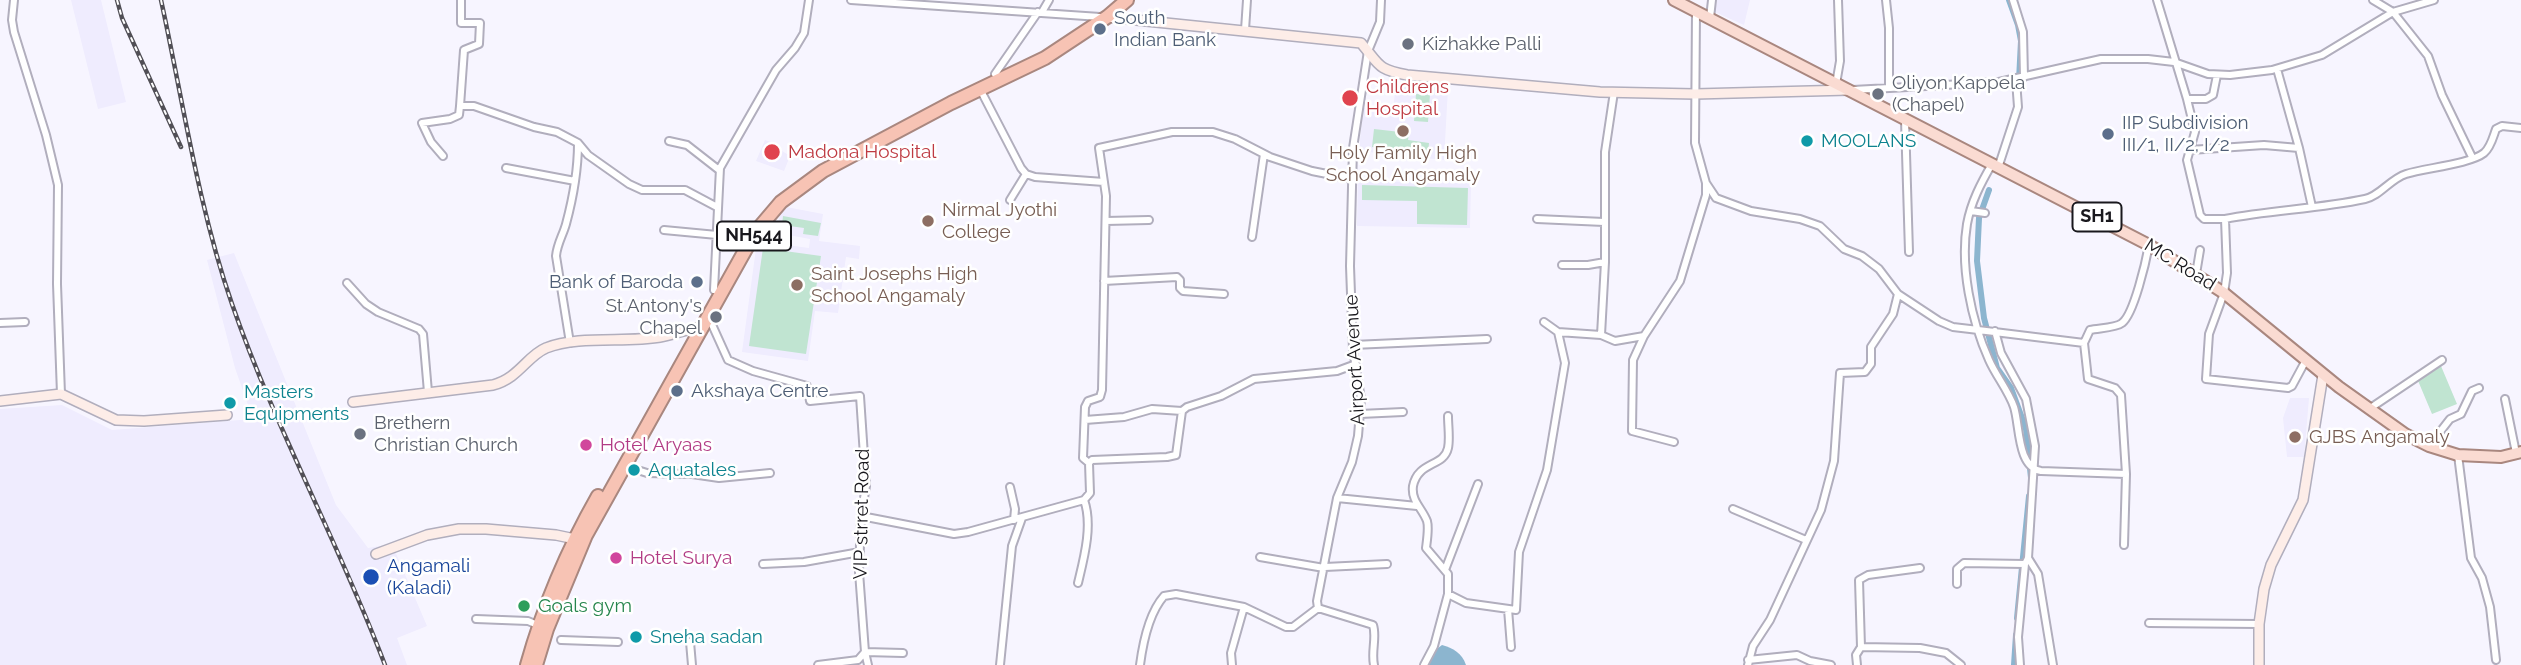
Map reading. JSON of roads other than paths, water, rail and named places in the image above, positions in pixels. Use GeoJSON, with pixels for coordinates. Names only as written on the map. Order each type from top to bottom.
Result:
{"type":"FeatureCollection","features":[{"type":"Feature","properties":{"kind":"highway","name":"NH544"},"geometry":{"type":"LineString","coordinates":[[527,665],[586,535],[701,325],[714,290],[751,227],[772,201],[801,177],[925,108],[1049,47],[1115,0]]}},
{"type":"Feature","properties":{"kind":"highway","name":"NH544"},"geometry":{"type":"LineString","coordinates":[[536,665],[543,628],[575,539],[751,240],[781,202],[837,163],[1045,58],[1107,17],[1127,0]]}},
{"type":"Feature","properties":{"kind":"main road","name":"MC Road"},"geometry":{"type":"LineString","coordinates":[[1674,0],[2150,245],[2224,293],[2323,375],[2405,434],[2429,446],[2458,455],[2501,457],[2519,452]]}},
{"type":"Feature","properties":{"kind":"main road"},"geometry":{"type":"LineString","coordinates":[[1107,17],[1361,43],[1376,64],[1385,71],[1407,75],[1614,92],[1695,94],[1851,90]]}},
{"type":"Feature","properties":{"kind":"main road"},"geometry":{"type":"LineString","coordinates":[[353,402],[503,382],[544,349],[570,343],[663,337],[701,325]]}},
{"type":"Feature","properties":{"kind":"main road"},"geometry":{"type":"LineString","coordinates":[[2259,665],[2259,624],[2264,589],[2271,565],[2303,500],[2323,375]]}},
{"type":"Feature","properties":{"kind":"main road"},"geometry":{"type":"LineString","coordinates":[[0,401],[61,394],[116,420],[145,421],[227,415]]}},
{"type":"Feature","properties":{"kind":"main road"},"geometry":{"type":"LineString","coordinates":[[376,554],[427,535],[458,529],[486,529],[575,539]]}},
{"type":"Feature","properties":{"kind":"street"},"geometry":{"type":"LineString","coordinates":[[14,0],[14,32],[46,135],[58,185],[57,284],[61,394]]}},
{"type":"Feature","properties":{"kind":"street"},"geometry":{"type":"LineString","coordinates":[[443,156],[422,123],[459,115],[464,50],[479,44],[480,23],[461,23],[461,0]]}},
{"type":"Feature","properties":{"kind":"street"},"geometry":{"type":"LineString","coordinates":[[714,290],[719,170],[776,70],[804,33],[809,0]]}},
{"type":"Feature","properties":{"kind":"street"},"geometry":{"type":"LineString","coordinates":[[851,0],[1107,17]]}},
{"type":"Feature","properties":{"kind":"street"},"geometry":{"type":"LineString","coordinates":[[995,74],[1049,0]]}},
{"type":"Feature","properties":{"kind":"street"},"geometry":{"type":"LineString","coordinates":[[1245,30],[1247,0]]}},
{"type":"Feature","properties":{"kind":"street","name":"Airport Avenue"},"geometry":{"type":"LineString","coordinates":[[1318,608],[1317,601],[1337,498],[1359,436],[1361,399],[1353,345],[1350,266],[1353,148],[1368,51],[1380,22],[1381,0]]}},
{"type":"Feature","properties":{"kind":"street"},"geometry":{"type":"LineString","coordinates":[[1710,18],[1712,0]]}},
{"type":"Feature","properties":{"kind":"street"},"geometry":{"type":"LineString","coordinates":[[1836,84],[1840,61],[1838,0]]}},
{"type":"Feature","properties":{"kind":"street"},"geometry":{"type":"LineString","coordinates":[[1886,0],[1889,88]]}},
{"type":"Feature","properties":{"kind":"street"},"geometry":{"type":"LineString","coordinates":[[2013,0],[2023,32],[2024,77]]}},
{"type":"Feature","properties":{"kind":"street"},"geometry":{"type":"LineString","coordinates":[[2157,0],[2195,132],[2187,160],[2200,215],[2204,219],[2223,219],[2368,199],[2391,181],[2404,175],[2484,153],[2492,142],[2496,128],[2521,128]]}},
{"type":"Feature","properties":{"kind":"street"},"geometry":{"type":"LineString","coordinates":[[2372,0],[2393,12],[2428,56],[2442,95],[2472,157]]}},
{"type":"Feature","properties":{"kind":"street"},"geometry":{"type":"LineString","coordinates":[[1851,90],[2016,82],[2024,77],[2101,60],[2148,59],[2174,62],[2217,75],[2277,69],[2322,55],[2393,12],[2434,0]]}},
{"type":"Feature","properties":{"kind":"street"},"geometry":{"type":"LineString","coordinates":[[1674,442],[1632,431],[1633,360],[1644,336],[1680,281],[1706,195],[1706,183],[1695,143],[1696,10]]}},
{"type":"Feature","properties":{"kind":"street"},"geometry":{"type":"LineString","coordinates":[[2277,69],[2312,207]]}},
{"type":"Feature","properties":{"kind":"street"},"geometry":{"type":"LineString","coordinates":[[2187,99],[2206,99],[2213,95],[2217,75]]}},
{"type":"Feature","properties":{"kind":"street"},"geometry":{"type":"LineString","coordinates":[[2016,82],[2019,93],[2015,124],[1995,166],[1979,186],[1968,224],[1966,259],[1979,330],[1990,364],[2014,406],[2024,458],[2033,468],[2126,474]]}},
{"type":"Feature","properties":{"kind":"street"},"geometry":{"type":"LineString","coordinates":[[980,89],[1020,168],[1026,174],[1104,182]]}},
{"type":"Feature","properties":{"kind":"street"},"geometry":{"type":"LineString","coordinates":[[1601,335],[1605,262],[1606,135],[1614,92]]}},
{"type":"Feature","properties":{"kind":"street"},"geometry":{"type":"LineString","coordinates":[[460,106],[474,106],[534,127],[557,132],[578,143],[588,155],[642,190],[685,190],[717,207]]}},
{"type":"Feature","properties":{"kind":"street"},"geometry":{"type":"LineString","coordinates":[[1905,120],[1909,252]]}},
{"type":"Feature","properties":{"kind":"street"},"geometry":{"type":"LineString","coordinates":[[862,516],[954,534],[968,533],[1084,500],[1090,493],[1089,463],[1083,458],[1085,420],[1087,403],[1100,397],[1101,390],[1107,196],[1099,148],[1172,132],[1213,132],[1312,171],[1352,178]]}},
{"type":"Feature","properties":{"kind":"street"},"geometry":{"type":"LineString","coordinates":[[668,141],[687,145],[719,170]]}},
{"type":"Feature","properties":{"kind":"street"},"geometry":{"type":"LineString","coordinates":[[570,343],[556,256],[578,166],[578,143]]}},
{"type":"Feature","properties":{"kind":"street"},"geometry":{"type":"LineString","coordinates":[[2190,150],[2264,145],[2299,148]]}},
{"type":"Feature","properties":{"kind":"street"},"geometry":{"type":"LineString","coordinates":[[1252,237],[1264,153]]}},
{"type":"Feature","properties":{"kind":"street"},"geometry":{"type":"LineString","coordinates":[[506,168],[575,181]]}},
{"type":"Feature","properties":{"kind":"street"},"geometry":{"type":"LineString","coordinates":[[1010,200],[1026,174]]}},
{"type":"Feature","properties":{"kind":"street"},"geometry":{"type":"LineString","coordinates":[[1706,183],[1716,198],[1751,211],[1800,219],[1820,226],[1844,250],[1862,256],[1879,269],[1898,294],[1938,321],[1953,327],[2084,343]]}},
{"type":"Feature","properties":{"kind":"street"},"geometry":{"type":"LineString","coordinates":[[1971,211],[1985,213]]}},
{"type":"Feature","properties":{"kind":"street"},"geometry":{"type":"LineString","coordinates":[[1538,219],[1604,222]]}},
{"type":"Feature","properties":{"kind":"street"},"geometry":{"type":"LineString","coordinates":[[2223,219],[2228,262],[2224,293],[2209,334],[2206,379],[2288,388],[2292,386],[2306,360]]}},
{"type":"Feature","properties":{"kind":"street"},"geometry":{"type":"LineString","coordinates":[[1106,221],[1149,220]]}},
{"type":"Feature","properties":{"kind":"street"},"geometry":{"type":"LineString","coordinates":[[664,230],[718,235]]}},
{"type":"Feature","properties":{"kind":"street"},"geometry":{"type":"LineString","coordinates":[[2124,545],[2126,474],[2121,395],[2115,388],[2088,379],[2084,343],[2091,330],[2121,324],[2127,318],[2143,276],[2150,245]]}},
{"type":"Feature","properties":{"kind":"street"},"geometry":{"type":"LineString","coordinates":[[2196,275],[2200,250]]}},
{"type":"Feature","properties":{"kind":"street"},"geometry":{"type":"LineString","coordinates":[[1562,265],[1605,262]]}},
{"type":"Feature","properties":{"kind":"street"},"geometry":{"type":"LineString","coordinates":[[1104,281],[1177,277],[1181,281],[1180,288],[1183,291],[1224,294]]}},
{"type":"Feature","properties":{"kind":"street"},"geometry":{"type":"LineString","coordinates":[[347,283],[366,304],[378,312],[419,329],[423,334],[428,392]]}},
{"type":"Feature","properties":{"kind":"street"},"geometry":{"type":"LineString","coordinates":[[1832,665],[1810,661],[1797,655],[1748,663],[1753,646],[1770,620],[1816,523],[1834,461],[1840,373],[1865,372],[1871,364],[1871,347],[1892,314],[1898,294]]}},
{"type":"Feature","properties":{"kind":"street"},"geometry":{"type":"LineString","coordinates":[[0,323],[25,322]]}},
{"type":"Feature","properties":{"kind":"street"},"geometry":{"type":"LineString","coordinates":[[1544,322],[1558,332],[1601,335],[1615,341],[1644,336]]}},
{"type":"Feature","properties":{"kind":"street","name":"VIP strret Road"},"geometry":{"type":"LineString","coordinates":[[701,325],[728,360],[753,371],[807,386],[810,401],[860,396],[866,486],[859,572],[868,665]]}},
{"type":"Feature","properties":{"kind":"street"},"geometry":{"type":"LineString","coordinates":[[1994,331],[2001,353],[2022,390],[2030,411],[2035,446],[2018,637],[2020,665]]}},
{"type":"Feature","properties":{"kind":"street"},"geometry":{"type":"LineString","coordinates":[[1448,594],[1466,603],[1516,610],[1519,552],[1547,470],[1565,363],[1558,332]]}},
{"type":"Feature","properties":{"kind":"street"},"geometry":{"type":"LineString","coordinates":[[1353,345],[1487,339]]}},
{"type":"Feature","properties":{"kind":"street"},"geometry":{"type":"LineString","coordinates":[[2369,409],[2442,360]]}},
{"type":"Feature","properties":{"kind":"street"},"geometry":{"type":"LineString","coordinates":[[1085,420],[1124,417],[1152,408],[1182,411],[1226,394],[1254,379],[1337,371],[1356,364]]}},
{"type":"Feature","properties":{"kind":"street"},"geometry":{"type":"LineString","coordinates":[[2429,446],[2450,419],[2458,417],[2472,391],[2479,388]]}},
{"type":"Feature","properties":{"kind":"street"},"geometry":{"type":"LineString","coordinates":[[2505,399],[2519,452]]}},
{"type":"Feature","properties":{"kind":"street"},"geometry":{"type":"LineString","coordinates":[[1089,463],[1097,458],[1174,456],[1182,411]]}},
{"type":"Feature","properties":{"kind":"street"},"geometry":{"type":"LineString","coordinates":[[1360,414],[1402,412]]}},
{"type":"Feature","properties":{"kind":"street"},"geometry":{"type":"LineString","coordinates":[[1424,665],[1434,646],[1448,594],[1448,574],[1426,548],[1428,523],[1413,495],[1417,475],[1426,466],[1444,458],[1448,449],[1448,416]]}},
{"type":"Feature","properties":{"kind":"street"},"geometry":{"type":"LineString","coordinates":[[2458,455],[2472,558],[2482,578],[2490,607],[2496,660]]}},
{"type":"Feature","properties":{"kind":"street"},"geometry":{"type":"LineString","coordinates":[[624,465],[647,473],[692,474],[719,478],[770,473]]}},
{"type":"Feature","properties":{"kind":"street"},"geometry":{"type":"LineString","coordinates":[[1445,570],[1478,484]]}},
{"type":"Feature","properties":{"kind":"street"},"geometry":{"type":"LineString","coordinates":[[1010,487],[1015,509],[1014,520]]}},
{"type":"Feature","properties":{"kind":"street"},"geometry":{"type":"LineString","coordinates":[[1337,498],[1417,506]]}},
{"type":"Feature","properties":{"kind":"street"},"geometry":{"type":"LineString","coordinates":[[1078,583],[1089,513],[1084,500]]}},
{"type":"Feature","properties":{"kind":"street"},"geometry":{"type":"LineString","coordinates":[[1733,509],[1806,540]]}},
{"type":"Feature","properties":{"kind":"street"},"geometry":{"type":"LineString","coordinates":[[1000,665],[1012,546],[1022,518]]}},
{"type":"Feature","properties":{"kind":"street"},"geometry":{"type":"LineString","coordinates":[[763,564],[804,562],[860,552]]}},
{"type":"Feature","properties":{"kind":"street"},"geometry":{"type":"LineString","coordinates":[[1260,557],[1325,568],[1387,564]]}},
{"type":"Feature","properties":{"kind":"street"},"geometry":{"type":"LineString","coordinates":[[1956,584],[1957,569],[1964,563],[2026,561],[2038,574],[2053,665]]}},
{"type":"Feature","properties":{"kind":"street"},"geometry":{"type":"LineString","coordinates":[[1857,665],[1856,655],[1861,647],[1859,580],[1868,575],[1920,568]]}},
{"type":"Feature","properties":{"kind":"street"},"geometry":{"type":"LineString","coordinates":[[1140,665],[1143,644],[1157,604],[1164,596],[1176,594],[1244,607],[1279,625],[1293,627],[1318,608],[1373,625],[1376,634],[1372,645],[1374,665]]}},
{"type":"Feature","properties":{"kind":"street"},"geometry":{"type":"LineString","coordinates":[[1232,665],[1231,653],[1244,607]]}},
{"type":"Feature","properties":{"kind":"street"},"geometry":{"type":"LineString","coordinates":[[1508,609],[1511,648]]}},
{"type":"Feature","properties":{"kind":"street"},"geometry":{"type":"LineString","coordinates":[[476,619],[528,621],[543,628]]}},
{"type":"Feature","properties":{"kind":"street"},"geometry":{"type":"LineString","coordinates":[[2150,623],[2259,624]]}},
{"type":"Feature","properties":{"kind":"street"},"geometry":{"type":"LineString","coordinates":[[561,640],[618,642]]}},
{"type":"Feature","properties":{"kind":"street"},"geometry":{"type":"LineString","coordinates":[[690,642],[692,665]]}},
{"type":"Feature","properties":{"kind":"street"},"geometry":{"type":"LineString","coordinates":[[1861,647],[1920,648],[1946,653],[1961,665]]}},
{"type":"Feature","properties":{"kind":"street"},"geometry":{"type":"LineString","coordinates":[[818,665],[858,660],[865,652],[903,653]]}},
{"type":"Feature","properties":{"kind":"water"},"geometry":{"type":"Polygon","coordinates":[[[1442,645],[1457,652],[1466,665],[1429,665],[1434,651],[1442,645]]]}},
{"type":"Feature","properties":{"kind":"waterway"},"geometry":{"type":"LineString","coordinates":[[2009,0],[2021,41],[2019,80]]}},
{"type":"Feature","properties":{"kind":"waterway"},"geometry":{"type":"LineString","coordinates":[[1989,190],[1979,218],[1977,261],[1984,318],[1997,368],[2011,388],[2026,429],[2031,478]]}},
{"type":"Feature","properties":{"kind":"waterway"},"geometry":{"type":"LineString","coordinates":[[2017,618],[2029,496]]}},
{"type":"Feature","properties":{"kind":"waterway"},"geometry":{"type":"LineString","coordinates":[[2014,665],[2016,635]]}},
{"type":"Feature","properties":{"kind":"railway"},"geometry":{"type":"LineString","coordinates":[[117,0],[122,18],[181,147]]}},
{"type":"Feature","properties":{"kind":"railway"},"geometry":{"type":"LineString","coordinates":[[161,0],[200,191],[232,304],[268,396],[385,665]]}},
{"type":"Feature","properties":{"kind":"place","name":"South Indian Bank"},"geometry":{"type":"Point","coordinates":[1100,29]}},
{"type":"Feature","properties":{"kind":"place","name":"Kizhakke Palli"},"geometry":{"type":"Point","coordinates":[1408,44]}},
{"type":"Feature","properties":{"kind":"place","name":"Oliyon Kappela (Chapel)"},"geometry":{"type":"Point","coordinates":[1878,94]}},
{"type":"Feature","properties":{"kind":"place","name":"Childrens Hospital"},"geometry":{"type":"Point","coordinates":[1350,98]}},
{"type":"Feature","properties":{"kind":"place","name":"Holy Family High School Angamaly"},"geometry":{"type":"Point","coordinates":[1403,131]}},
{"type":"Feature","properties":{"kind":"place","name":"IIP Subdivision III/1, II/2, I/2"},"geometry":{"type":"Point","coordinates":[2108,134]}},
{"type":"Feature","properties":{"kind":"place","name":"MOOLANS"},"geometry":{"type":"Point","coordinates":[1807,141]}},
{"type":"Feature","properties":{"kind":"place","name":"Madona Hospital"},"geometry":{"type":"Point","coordinates":[772,152]}},
{"type":"Feature","properties":{"kind":"place","name":"Nirmal Jyothi College"},"geometry":{"type":"Point","coordinates":[928,221]}},
{"type":"Feature","properties":{"kind":"place","name":"Bank of Baroda"},"geometry":{"type":"Point","coordinates":[697,282]}},
{"type":"Feature","properties":{"kind":"place","name":"Saint Josephs High School Angamaly"},"geometry":{"type":"Point","coordinates":[797,285]}},
{"type":"Feature","properties":{"kind":"place","name":"St.Antony's Chapel"},"geometry":{"type":"Point","coordinates":[716,317]}},
{"type":"Feature","properties":{"kind":"place","name":"Akshaya Centre"},"geometry":{"type":"Point","coordinates":[677,391]}},
{"type":"Feature","properties":{"kind":"place","name":"Masters Equipments"},"geometry":{"type":"Point","coordinates":[230,403]}},
{"type":"Feature","properties":{"kind":"place","name":"Brethern Christian Church"},"geometry":{"type":"Point","coordinates":[360,434]}},
{"type":"Feature","properties":{"kind":"place","name":"GJBS Angamaly"},"geometry":{"type":"Point","coordinates":[2295,437]}},
{"type":"Feature","properties":{"kind":"place","name":"Hotel Aryaas"},"geometry":{"type":"Point","coordinates":[586,445]}},
{"type":"Feature","properties":{"kind":"place","name":"Aquatales"},"geometry":{"type":"Point","coordinates":[634,470]}},
{"type":"Feature","properties":{"kind":"place","name":"Hotel Surya"},"geometry":{"type":"Point","coordinates":[616,558]}},
{"type":"Feature","properties":{"kind":"place","name":"Angamali (Kaladi)"},"geometry":{"type":"Point","coordinates":[371,577]}},
{"type":"Feature","properties":{"kind":"place","name":"Goals gym"},"geometry":{"type":"Point","coordinates":[524,606]}},
{"type":"Feature","properties":{"kind":"place","name":"Sneha sadan"},"geometry":{"type":"Point","coordinates":[636,637]}}]}
